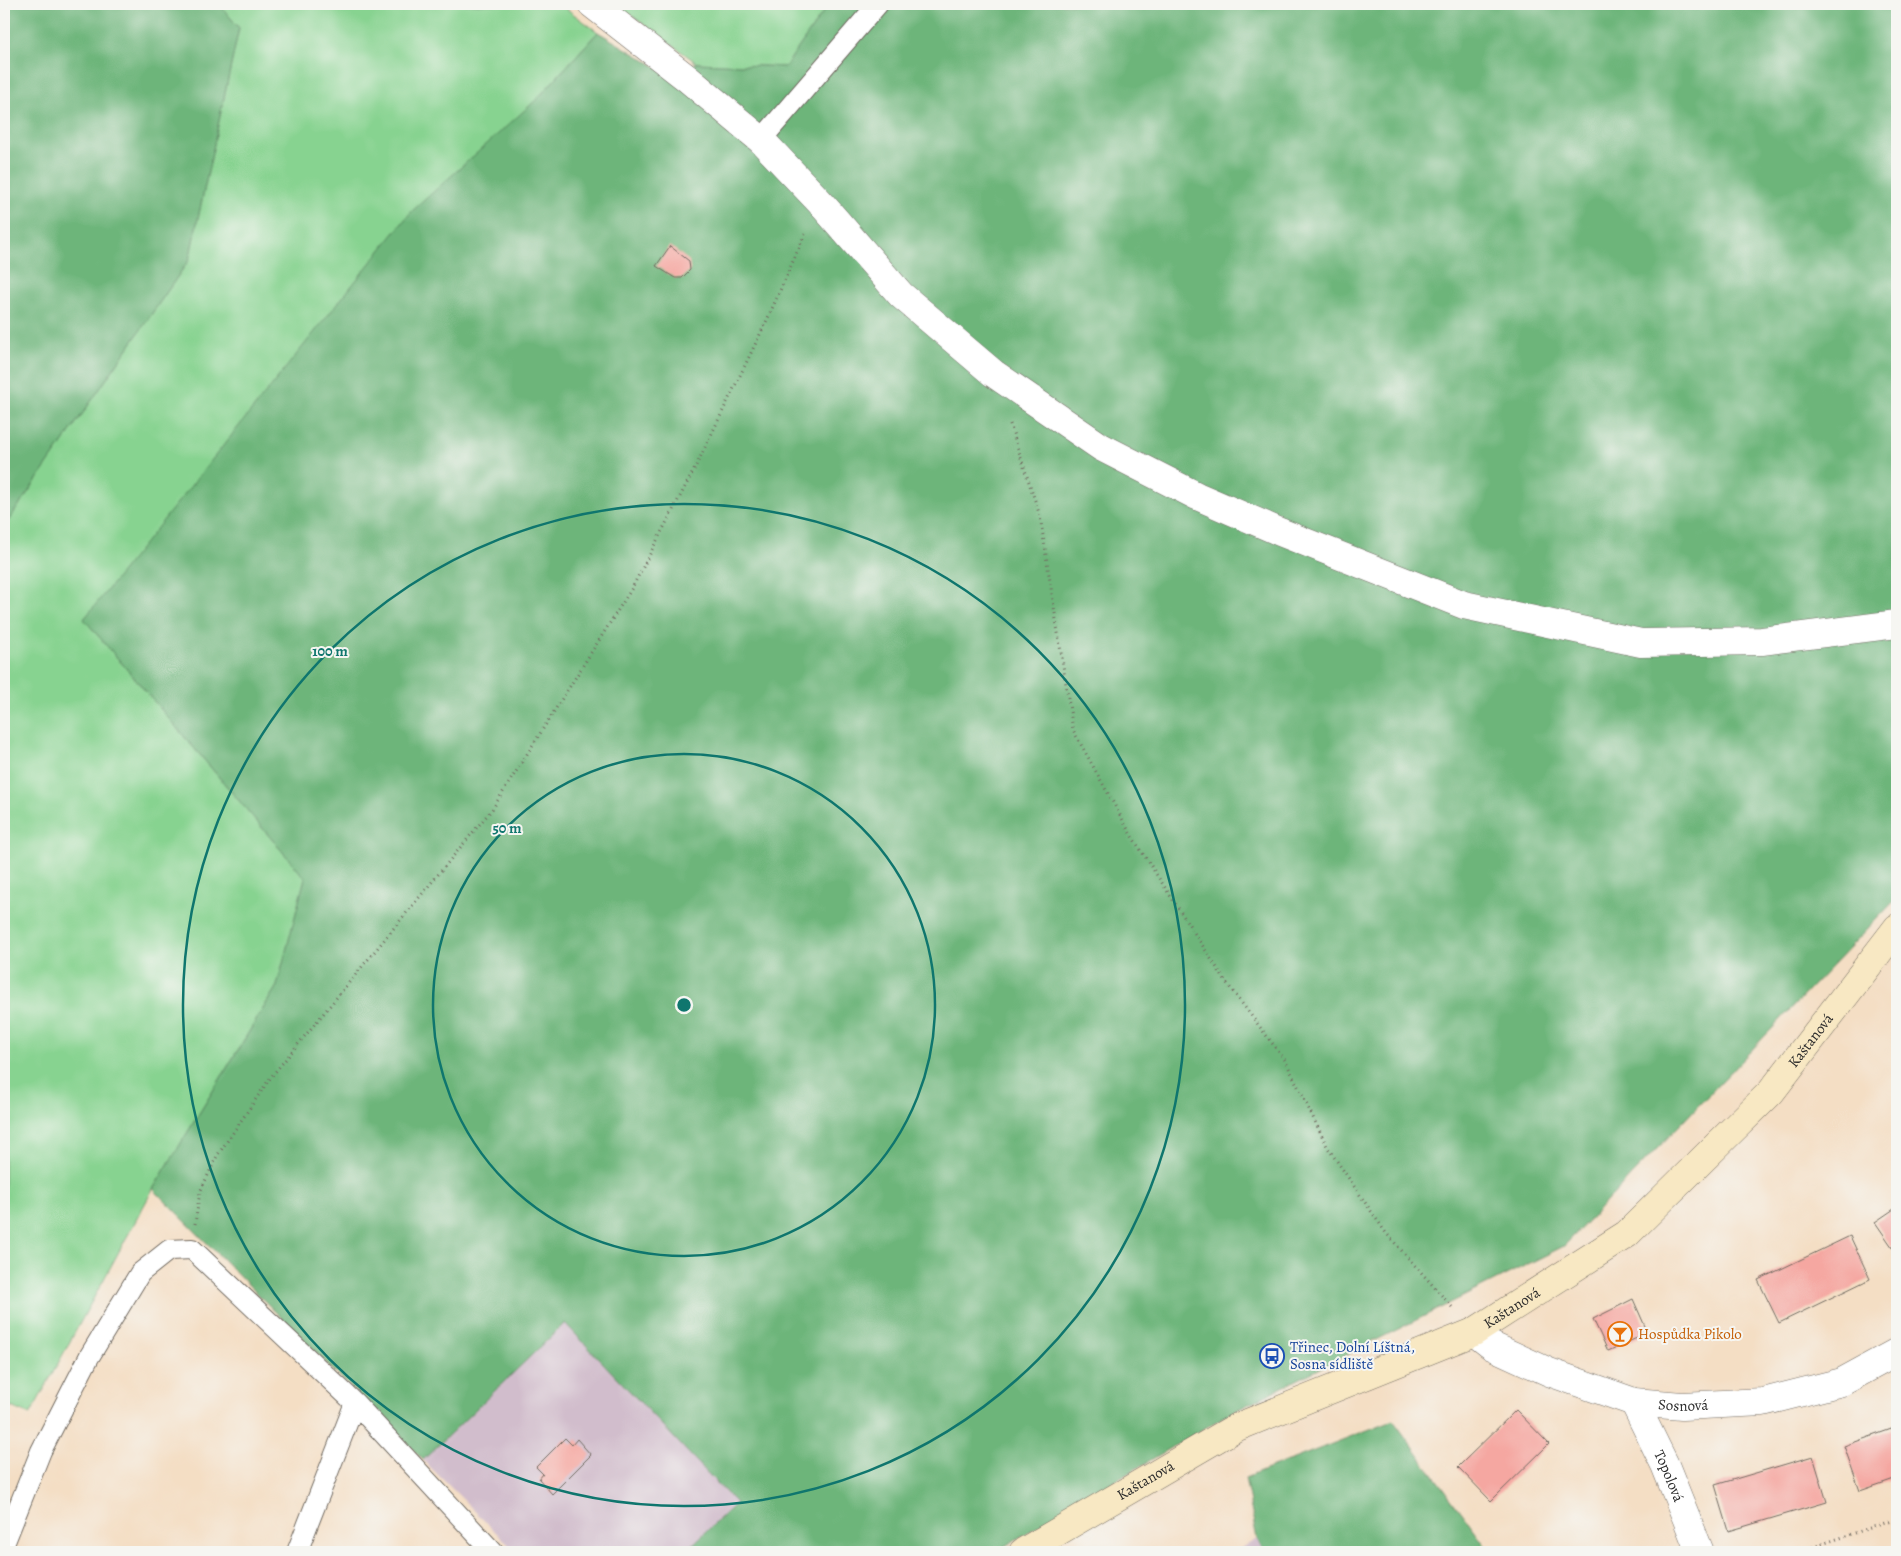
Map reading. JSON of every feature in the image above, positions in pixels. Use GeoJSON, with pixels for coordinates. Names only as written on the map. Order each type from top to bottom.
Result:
{"type":"FeatureCollection","features":[{"type":"Feature","properties":{"kind":"street"},"geometry":{"type":"LineString","coordinates":[[592,4],[761,140],[820,201],[901,295],[994,373],[1102,447],[1197,496],[1280,532],[1464,605],[1641,643],[1762,641],[1897,624]]}},
{"type":"Feature","properties":{"kind":"street","name":"Kaštanová"},"geometry":{"type":"LineString","coordinates":[[1023,1552],[1234,1428],[1474,1332],[1627,1234],[1771,1092],[1892,938]]}},
{"type":"Feature","properties":{"kind":"street","name":"Sosnová"},"geometry":{"type":"LineString","coordinates":[[1474,1332],[1492,1346],[1549,1372],[1634,1402],[1682,1406],[1763,1402],[1842,1382],[1897,1352]]}},
{"type":"Feature","properties":{"kind":"street","name":"Topolová"},"geometry":{"type":"LineString","coordinates":[[1634,1402],[1665,1465],[1700,1552]]}},
{"type":"Feature","properties":{"kind":"lane"},"geometry":{"type":"LineString","coordinates":[[761,140],[878,4]]}},
{"type":"Feature","properties":{"kind":"lane"},"geometry":{"type":"LineString","coordinates":[[4,1544],[41,1451],[89,1357],[140,1273],[169,1250],[192,1249],[355,1403],[492,1552]]}},
{"type":"Feature","properties":{"kind":"lane"},"geometry":{"type":"LineString","coordinates":[[297,1552],[355,1403]]}},
{"type":"Feature","properties":{"kind":"path"},"geometry":{"type":"LineString","coordinates":[[192,1249],[200,1192],[217,1156],[272,1076],[493,808],[632,588],[712,434],[767,320],[820,201]]}},
{"type":"Feature","properties":{"kind":"path"},"geometry":{"type":"LineString","coordinates":[[1008,418],[1040,516],[1073,730],[1131,835],[1228,985],[1285,1060],[1328,1148],[1380,1226],[1474,1332]]}},
{"type":"Feature","properties":{"kind":"path"},"geometry":{"type":"LineString","coordinates":[[1798,1552],[1897,1519]]}},
{"type":"Feature","properties":{"kind":"shaded area"},"geometry":{"type":"Polygon","coordinates":[[[565,1323],[736,1503],[685,1552],[516,1552],[423,1460],[565,1323]]]}},
{"type":"Feature","properties":{"kind":"shaded area"},"geometry":{"type":"Polygon","coordinates":[[[1257,1539],[1265,1552],[1235,1552],[1257,1539]]]}},
{"type":"Feature","properties":{"kind":"green space"},"geometry":{"type":"Polygon","coordinates":[[[4,4],[219,4],[239,28],[189,260],[4,527],[4,4]]]}},
{"type":"Feature","properties":{"kind":"green space"},"geometry":{"type":"Polygon","coordinates":[[[219,4],[560,4],[598,32],[536,100],[84,619],[305,878],[277,986],[153,1189],[30,1415],[4,1404],[4,527],[189,260],[239,28],[219,4]]]}},
{"type":"Feature","properties":{"kind":"green space"},"geometry":{"type":"Polygon","coordinates":[[[616,4],[829,4],[785,67],[697,63],[616,4]]]}},
{"type":"Feature","properties":{"kind":"green space"},"geometry":{"type":"Polygon","coordinates":[[[829,4],[1897,4],[1897,898],[1564,1246],[1227,1415],[995,1552],[685,1552],[736,1503],[565,1323],[423,1460],[153,1189],[277,986],[305,878],[84,619],[411,212],[536,100],[598,32],[667,73],[697,63],[785,67],[829,4]]]}},
{"type":"Feature","properties":{"kind":"green space"},"geometry":{"type":"Polygon","coordinates":[[[1393,1420],[1490,1552],[1265,1552],[1257,1539],[1245,1478],[1393,1420]]]}},
{"type":"Feature","properties":{"kind":"building"},"geometry":{"type":"Polygon","coordinates":[[[670,246],[689,261],[690,270],[682,278],[675,278],[656,266],[670,246]]]}},
{"type":"Feature","properties":{"kind":"building"},"geometry":{"type":"Polygon","coordinates":[[[1897,1207],[1897,1254],[1875,1222],[1897,1207]]]}},
{"type":"Feature","properties":{"kind":"building"},"geometry":{"type":"Polygon","coordinates":[[[1850,1236],[1870,1279],[1779,1323],[1758,1280],[1850,1236]]]}},
{"type":"Feature","properties":{"kind":"building"},"geometry":{"type":"Polygon","coordinates":[[[1633,1299],[1648,1333],[1608,1351],[1593,1319],[1633,1299]]]}},
{"type":"Feature","properties":{"kind":"building"},"geometry":{"type":"Polygon","coordinates":[[[1516,1410],[1549,1444],[1491,1501],[1458,1467],[1516,1410]]]}},
{"type":"Feature","properties":{"kind":"building"},"geometry":{"type":"Polygon","coordinates":[[[1897,1427],[1897,1478],[1860,1491],[1844,1446],[1897,1427]]]}},
{"type":"Feature","properties":{"kind":"building"},"geometry":{"type":"Polygon","coordinates":[[[565,1438],[572,1445],[577,1439],[591,1455],[552,1494],[539,1479],[543,1474],[536,1467],[565,1438]]]}},
{"type":"Feature","properties":{"kind":"building"},"geometry":{"type":"Polygon","coordinates":[[[1813,1456],[1827,1502],[1729,1531],[1715,1485],[1813,1456]]]}},
{"type":"Feature","properties":{"kind":"place","name":"Hospůdka Pikolo"},"geometry":{"type":"Point","coordinates":[1620,1334]}},
{"type":"Feature","properties":{"kind":"place","name":"Třinec, Dolní Líštná, Sosna sídliště"},"geometry":{"type":"Point","coordinates":[1272,1356]}}]}
